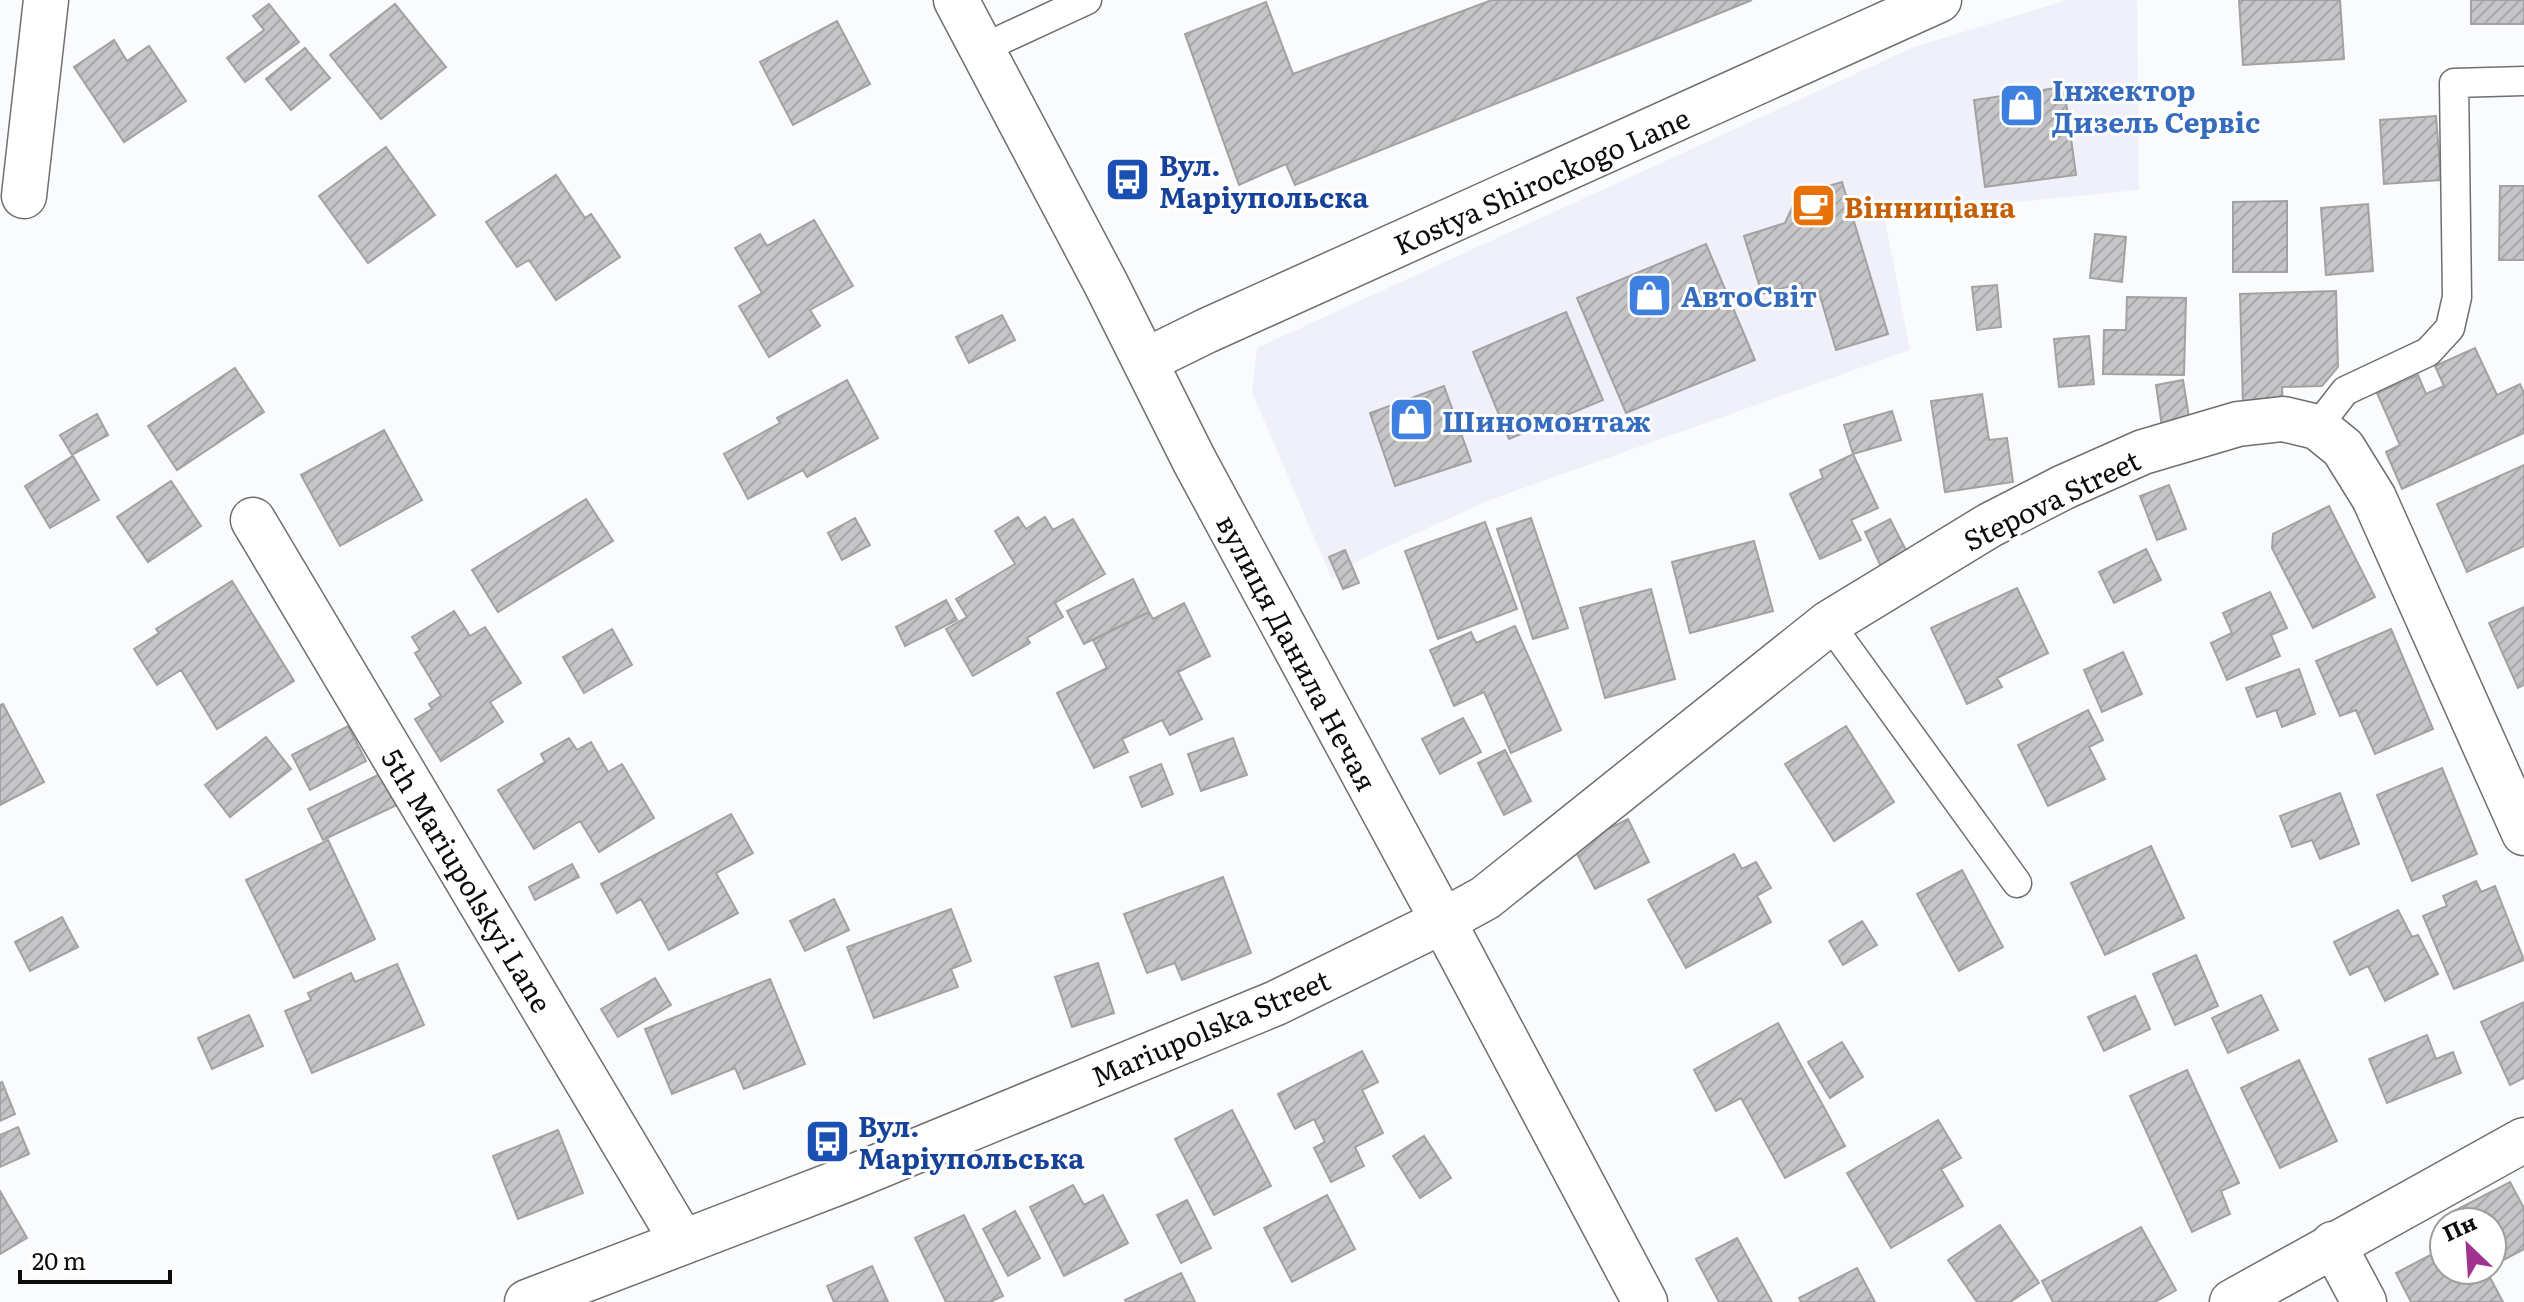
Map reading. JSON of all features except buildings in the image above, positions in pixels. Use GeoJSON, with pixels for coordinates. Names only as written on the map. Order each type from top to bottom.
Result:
{"type":"FeatureCollection","features":[{"type":"Feature","properties":{"kind":"street"},"geometry":{"type":"LineString","coordinates":[[24,196],[46,0]]}},
{"type":"Feature","properties":{"kind":"street","name":"вулиця Данила Нечая"},"geometry":{"type":"LineString","coordinates":[[956,0],[1194,460],[1645,1302]]}},
{"type":"Feature","properties":{"kind":"street","name":"Kostya Shirockogo Lane"},"geometry":{"type":"LineString","coordinates":[[1145,361],[1939,0]]}},
{"type":"Feature","properties":{"kind":"street","name":"Stepova Street"},"geometry":{"type":"LineString","coordinates":[[1443,921],[1485,898],[1829,623],[1990,525],[2064,487],[2143,452],[2238,424],[2283,419],[2317,427]]}},
{"type":"Feature","properties":{"kind":"street"},"geometry":{"type":"LineString","coordinates":[[2317,427],[2343,448],[2374,498],[2524,833]]}},
{"type":"Feature","properties":{"kind":"street","name":"5th Mariupolskyi Lane"},"geometry":{"type":"LineString","coordinates":[[253,520],[682,1241]]}},
{"type":"Feature","properties":{"kind":"street","name":"Mariupolska Street"},"geometry":{"type":"LineString","coordinates":[[527,1302],[845,1180],[1276,1003],[1443,921]]}},
{"type":"Feature","properties":{"kind":"street"},"geometry":{"type":"LineString","coordinates":[[2232,1302],[2524,1140]]}},
{"type":"Feature","properties":{"kind":"street"},"geometry":{"type":"LineString","coordinates":[[2333,1244],[2364,1302]]}},
{"type":"Feature","properties":{"kind":"lane"},"geometry":{"type":"LineString","coordinates":[[981,49],[1087,0]]}},
{"type":"Feature","properties":{"kind":"lane"},"geometry":{"type":"LineString","coordinates":[[2317,427],[2345,391],[2428,352],[2450,328],[2457,297],[2454,83],[2524,81]]}},
{"type":"Feature","properties":{"kind":"lane"},"geometry":{"type":"LineString","coordinates":[[1829,623],[2017,883]]}},
{"type":"Feature","properties":{"kind":"shaded area"},"geometry":{"type":"Polygon","coordinates":[[[2067,0],[2137,0],[2139,190],[1884,215],[1910,350],[1487,501],[1365,557],[1332,579],[1252,392],[1257,348],[1914,47],[2067,0]]]}},
{"type":"Feature","properties":{"kind":"place","name":"Інжектор Дизель Сервіс"},"geometry":{"type":"Point","coordinates":[2021,105]}},
{"type":"Feature","properties":{"kind":"place","name":"Вул. Маріупольска"},"geometry":{"type":"Point","coordinates":[1128,180]}},
{"type":"Feature","properties":{"kind":"place","name":"Вінниціана"},"geometry":{"type":"Point","coordinates":[1813,206]}},
{"type":"Feature","properties":{"kind":"place","name":"АвтоСвіт"},"geometry":{"type":"Point","coordinates":[1650,295]}},
{"type":"Feature","properties":{"kind":"place","name":"Шиномонтаж"},"geometry":{"type":"Point","coordinates":[1411,420]}},
{"type":"Feature","properties":{"kind":"place","name":"Вул. Маріупольська"},"geometry":{"type":"Point","coordinates":[827,1141]}}]}
